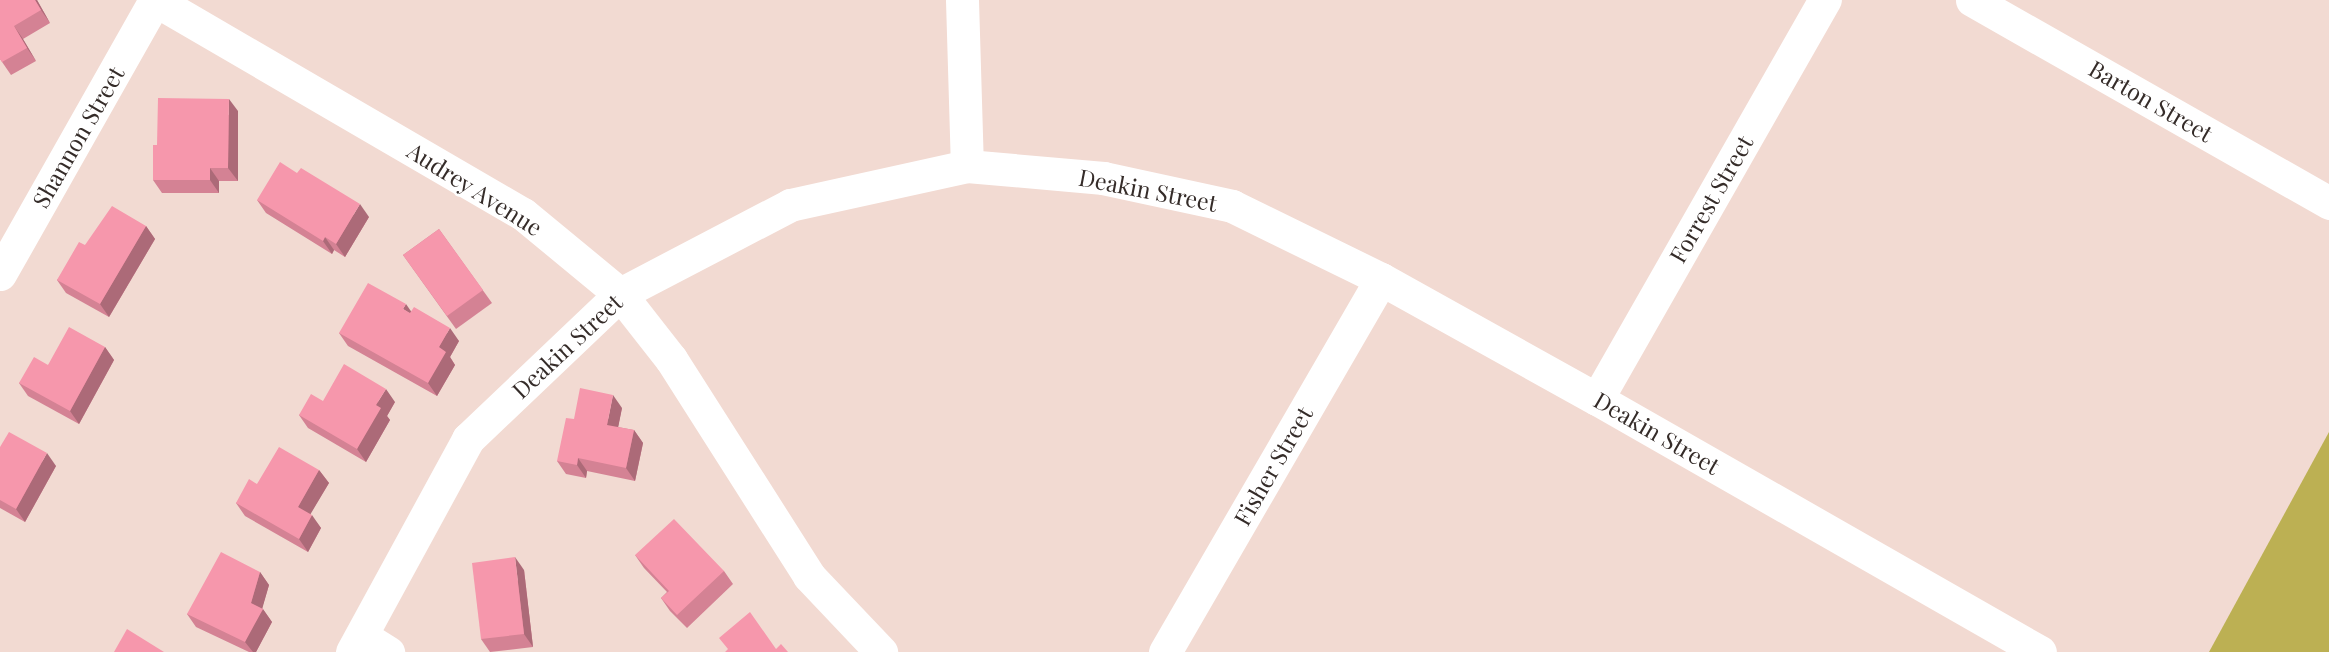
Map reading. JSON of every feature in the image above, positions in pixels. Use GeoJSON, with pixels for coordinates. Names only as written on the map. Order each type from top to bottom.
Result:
{"type":"FeatureCollection","features":[{"type":"Feature","properties":{"kind":"street","name":"Shannon Street"},"geometry":{"type":"LineString","coordinates":[[0,274],[155,0]]}},
{"type":"Feature","properties":{"kind":"street","name":"Audrey Avenue"},"geometry":{"type":"LineString","coordinates":[[155,0],[523,214],[620,294],[671,359],[809,576],[881,652]]}},
{"type":"Feature","properties":{"kind":"street"},"geometry":{"type":"LineString","coordinates":[[961,0],[967,166]]}},
{"type":"Feature","properties":{"kind":"street","name":"Forrest Street"},"geometry":{"type":"LineString","coordinates":[[1597,398],[1825,0]]}},
{"type":"Feature","properties":{"kind":"street","name":"Barton Street"},"geometry":{"type":"LineString","coordinates":[[1972,0],[2329,203]]}},
{"type":"Feature","properties":{"kind":"street","name":"Deakin Street"},"geometry":{"type":"LineString","coordinates":[[367,647],[468,439],[620,294],[790,205],[967,166],[1102,178],[1232,206],[1381,279],[1597,398],[2040,652]]}},
{"type":"Feature","properties":{"kind":"street","name":"Fisher Street"},"geometry":{"type":"LineString","coordinates":[[1165,652],[1381,279]]}},
{"type":"Feature","properties":{"kind":"shaded area"},"geometry":{"type":"Polygon","coordinates":[[[2329,432],[2329,652],[2209,652],[2329,432]]]}},
{"type":"Feature","properties":{"kind":"building"},"geometry":{"type":"Polygon","coordinates":[[[0,0],[35,0],[41,10],[14,26],[27,48],[2,62],[0,59],[0,0]]]}},
{"type":"Feature","properties":{"kind":"building"},"geometry":{"type":"Polygon","coordinates":[[[158,98],[229,99],[228,168],[210,168],[210,180],[153,180],[153,145],[157,145],[158,98]]]}},
{"type":"Feature","properties":{"kind":"building"},"geometry":{"type":"Polygon","coordinates":[[[280,162],[297,173],[301,168],[360,204],[336,244],[325,237],[323,241],[257,200],[280,162]]]}},
{"type":"Feature","properties":{"kind":"building"},"geometry":{"type":"Polygon","coordinates":[[[112,206],[146,226],[100,304],[57,280],[79,242],[85,245],[112,206]]]}},
{"type":"Feature","properties":{"kind":"building"},"geometry":{"type":"Polygon","coordinates":[[[439,229],[483,290],[447,316],[403,255],[439,229]]]}},
{"type":"Feature","properties":{"kind":"building"},"geometry":{"type":"Polygon","coordinates":[[[368,283],[406,304],[403,309],[410,313],[414,307],[450,328],[439,347],[446,352],[428,383],[339,333],[368,283]]]}},
{"type":"Feature","properties":{"kind":"building"},"geometry":{"type":"Polygon","coordinates":[[[69,327],[105,347],[70,411],[19,383],[34,357],[48,365],[69,327]]]}},
{"type":"Feature","properties":{"kind":"building"},"geometry":{"type":"Polygon","coordinates":[[[344,364],[386,389],[376,405],[381,408],[357,449],[299,415],[311,394],[323,401],[344,364]]]}},
{"type":"Feature","properties":{"kind":"building"},"geometry":{"type":"Polygon","coordinates":[[[580,388],[613,395],[607,425],[634,430],[626,468],[578,458],[577,465],[557,461],[566,418],[574,419],[580,388]]]}},
{"type":"Feature","properties":{"kind":"building"},"geometry":{"type":"Polygon","coordinates":[[[9,432],[47,453],[16,509],[0,500],[0,447],[9,432]]]}},
{"type":"Feature","properties":{"kind":"building"},"geometry":{"type":"Polygon","coordinates":[[[279,447],[319,470],[298,507],[312,515],[299,539],[236,503],[249,479],[257,484],[279,447]]]}},
{"type":"Feature","properties":{"kind":"building"},"geometry":{"type":"Polygon","coordinates":[[[674,519],[724,571],[677,615],[661,598],[669,591],[635,555],[674,519]]]}},
{"type":"Feature","properties":{"kind":"building"},"geometry":{"type":"Polygon","coordinates":[[[221,552],[260,572],[251,603],[263,609],[245,642],[187,614],[221,552]]]}},
{"type":"Feature","properties":{"kind":"building"},"geometry":{"type":"Polygon","coordinates":[[[515,557],[524,634],[481,639],[472,563],[515,557]]]}},
{"type":"Feature","properties":{"kind":"building"},"geometry":{"type":"Polygon","coordinates":[[[750,612],[776,649],[781,644],[788,652],[725,652],[728,649],[719,638],[750,612]]]}},
{"type":"Feature","properties":{"kind":"building"},"geometry":{"type":"Polygon","coordinates":[[[127,629],[164,652],[114,652],[127,629]]]}}]}
